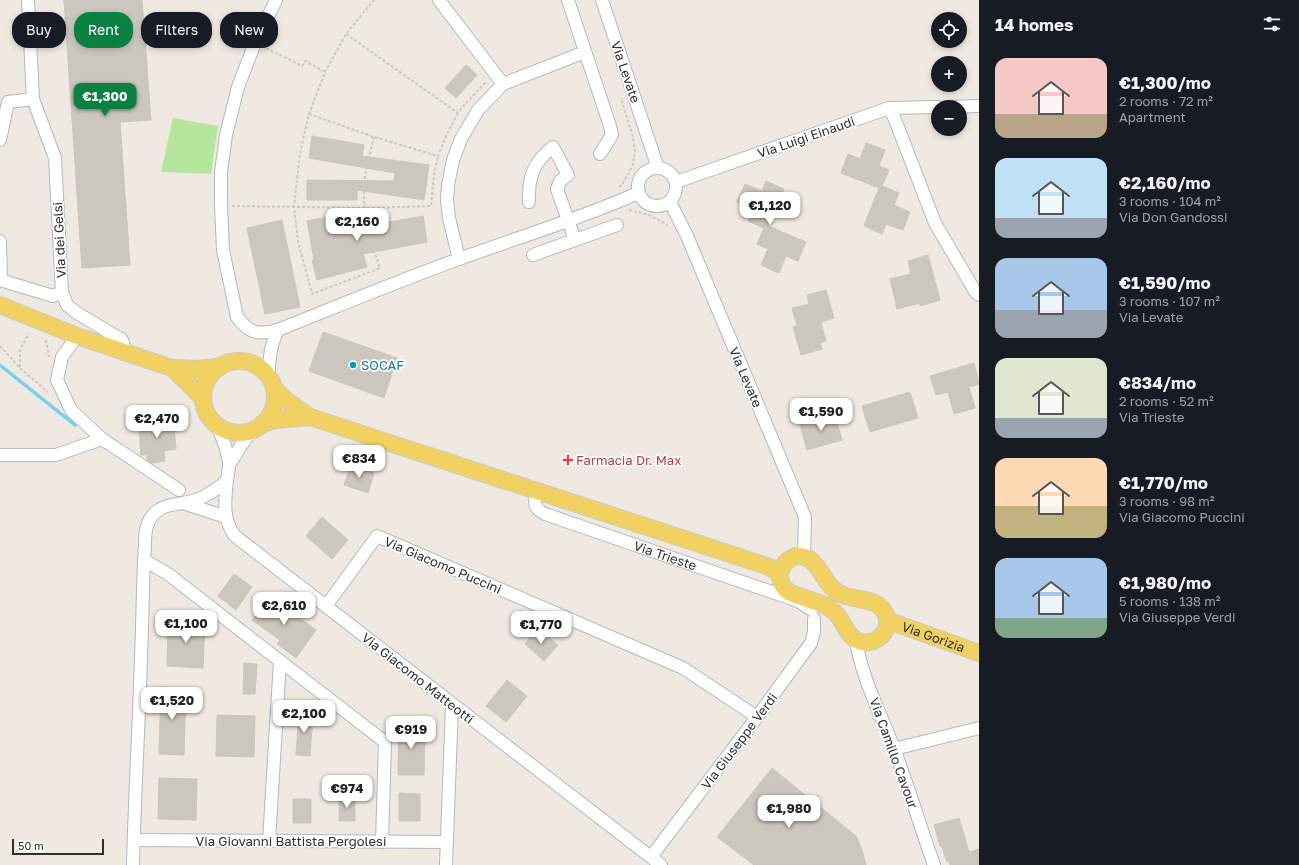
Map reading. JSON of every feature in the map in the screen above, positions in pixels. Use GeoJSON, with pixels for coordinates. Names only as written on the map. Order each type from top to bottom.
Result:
{"type":"FeatureCollection","features":[{"type":"Feature","properties":{"kind":"main road"},"geometry":{"type":"LineString","coordinates":[[0,305],[77,336],[172,368],[198,369],[218,367],[231,362],[246,361],[259,367],[286,400],[310,417]]}},
{"type":"Feature","properties":{"kind":"main road"},"geometry":{"type":"LineString","coordinates":[[218,367],[206,381],[203,399],[207,414],[217,426],[232,432],[242,432],[276,420],[310,417]]}},
{"type":"Feature","properties":{"kind":"main road"},"geometry":{"type":"LineString","coordinates":[[172,368],[192,386],[203,399]]}},
{"type":"Feature","properties":{"kind":"main road"},"geometry":{"type":"LineString","coordinates":[[257,427],[270,414],[273,408],[274,395],[271,383]]}},
{"type":"Feature","properties":{"kind":"main road","name":"Via Trieste"},"geometry":{"type":"LineString","coordinates":[[310,417],[767,566],[780,573]]}},
{"type":"Feature","properties":{"kind":"main road"},"geometry":{"type":"LineString","coordinates":[[796,556],[804,556],[813,561],[838,593],[847,597],[879,605],[885,613],[887,622],[883,635],[876,640],[867,643],[856,640],[850,635],[838,615],[832,610],[785,590],[780,579],[780,573],[784,564],[787,560],[796,556]]}},
{"type":"Feature","properties":{"kind":"main road","name":"Via Gorizia"},"geometry":{"type":"LineString","coordinates":[[887,622],[892,622],[979,653]]}},
{"type":"Feature","properties":{"kind":"street","name":"Via dei Gelsi"},"geometry":{"type":"LineString","coordinates":[[28,0],[33,99],[54,158],[62,292],[67,305],[76,313],[122,340],[126,352]]}},
{"type":"Feature","properties":{"kind":"street"},"geometry":{"type":"LineString","coordinates":[[270,12],[276,0]]}},
{"type":"Feature","properties":{"kind":"street"},"geometry":{"type":"LineString","coordinates":[[439,0],[503,84]]}},
{"type":"Feature","properties":{"kind":"street"},"geometry":{"type":"LineString","coordinates":[[568,0],[612,135],[600,154]]}},
{"type":"Feature","properties":{"kind":"street","name":"Via Levate"},"geometry":{"type":"LineString","coordinates":[[602,0],[658,168]]}},
{"type":"Feature","properties":{"kind":"street"},"geometry":{"type":"LineString","coordinates":[[253,48],[238,87],[226,135],[221,172],[223,250],[237,317],[244,326],[252,331],[264,333],[278,330],[386,286],[605,208],[638,193]]}},
{"type":"Feature","properties":{"kind":"street"},"geometry":{"type":"LineString","coordinates":[[459,259],[449,218],[447,200],[448,185],[453,160],[461,139],[478,110],[503,84],[585,52]]}},
{"type":"Feature","properties":{"kind":"street"},"geometry":{"type":"LineString","coordinates":[[0,140],[8,102],[33,99]]}},
{"type":"Feature","properties":{"kind":"street"},"geometry":{"type":"LineString","coordinates":[[967,106],[979,106]]}},
{"type":"Feature","properties":{"kind":"street","name":"Via Luigi Einaudi"},"geometry":{"type":"LineString","coordinates":[[676,182],[889,108],[931,107]]}},
{"type":"Feature","properties":{"kind":"street"},"geometry":{"type":"LineString","coordinates":[[889,108],[894,117],[935,223],[976,293],[979,295]]}},
{"type":"Feature","properties":{"kind":"street"},"geometry":{"type":"LineString","coordinates":[[529,202],[529,184],[534,168],[541,157],[553,147],[568,175],[560,181],[557,189],[575,240]]}},
{"type":"Feature","properties":{"kind":"street"},"geometry":{"type":"LineString","coordinates":[[652,168],[666,170],[672,175],[676,182],[676,193],[670,202],[665,205],[654,207],[644,202],[638,193],[639,180],[642,175],[652,168]]}},
{"type":"Feature","properties":{"kind":"street","name":"Via Levate"},"geometry":{"type":"LineString","coordinates":[[670,202],[690,243],[805,517],[804,556]]}},
{"type":"Feature","properties":{"kind":"street"},"geometry":{"type":"LineString","coordinates":[[533,255],[617,224]]}},
{"type":"Feature","properties":{"kind":"street"},"geometry":{"type":"LineString","coordinates":[[0,241],[0,280],[53,296],[62,292]]}},
{"type":"Feature","properties":{"kind":"street"},"geometry":{"type":"LineString","coordinates":[[271,383],[269,358],[270,350],[278,330]]}},
{"type":"Feature","properties":{"kind":"street"},"geometry":{"type":"LineString","coordinates":[[77,336],[62,357],[57,380],[71,410],[102,439],[179,490]]}},
{"type":"Feature","properties":{"kind":"street"},"geometry":{"type":"LineString","coordinates":[[217,426],[224,444],[229,465]]}},
{"type":"Feature","properties":{"kind":"street"},"geometry":{"type":"LineString","coordinates":[[229,465],[242,444],[257,427]]}},
{"type":"Feature","properties":{"kind":"street"},"geometry":{"type":"LineString","coordinates":[[0,455],[56,455],[102,439]]}},
{"type":"Feature","properties":{"kind":"street","name":"Via Giacomo Matteotti"},"geometry":{"type":"LineString","coordinates":[[229,465],[225,504],[226,517],[235,536],[661,865]]}},
{"type":"Feature","properties":{"kind":"street"},"geometry":{"type":"LineString","coordinates":[[133,865],[146,530],[149,521],[159,509],[170,504],[197,500],[216,490],[227,481]]}},
{"type":"Feature","properties":{"kind":"street","name":"Via Trieste"},"geometry":{"type":"LineString","coordinates":[[537,491],[535,505],[538,511],[798,601],[813,614]]}},
{"type":"Feature","properties":{"kind":"street"},"geometry":{"type":"LineString","coordinates":[[183,503],[226,517]]}},
{"type":"Feature","properties":{"kind":"street","name":"Via Giacomo Puccini"},"geometry":{"type":"LineString","coordinates":[[326,606],[377,536],[684,668],[757,717]]}},
{"type":"Feature","properties":{"kind":"street"},"geometry":{"type":"LineString","coordinates":[[144,560],[168,574],[385,742],[382,842]]}},
{"type":"Feature","properties":{"kind":"street","name":"Via Giuseppe Verdi"},"geometry":{"type":"LineString","coordinates":[[651,857],[811,643],[814,632],[813,614]]}},
{"type":"Feature","properties":{"kind":"street","name":"Via Camillo Cavour"},"geometry":{"type":"LineString","coordinates":[[856,640],[858,653],[864,672],[894,749],[934,865]]}},
{"type":"Feature","properties":{"kind":"street"},"geometry":{"type":"LineString","coordinates":[[270,841],[280,661]]}},
{"type":"Feature","properties":{"kind":"street"},"geometry":{"type":"LineString","coordinates":[[446,865],[452,705]]}},
{"type":"Feature","properties":{"kind":"street"},"geometry":{"type":"LineString","coordinates":[[894,749],[979,728]]}},
{"type":"Feature","properties":{"kind":"street","name":"Via Giovanni Battista Pergolesi"},"geometry":{"type":"LineString","coordinates":[[134,840],[447,842]]}},
{"type":"Feature","properties":{"kind":"path"},"geometry":{"type":"LineString","coordinates":[[374,0],[346,34],[325,72],[309,114],[300,153],[294,206],[298,241],[312,294],[380,268],[370,240],[365,208],[364,188],[366,170],[374,137]]}},
{"type":"Feature","properties":{"kind":"path"},"geometry":{"type":"LineString","coordinates":[[346,34],[458,113]]}},
{"type":"Feature","properties":{"kind":"path"},"geometry":{"type":"LineString","coordinates":[[265,48],[302,66],[305,61],[325,72]]}},
{"type":"Feature","properties":{"kind":"path"},"geometry":{"type":"LineString","coordinates":[[221,206],[365,208],[431,206],[434,175],[438,156],[446,134],[465,104],[495,73]]}},
{"type":"Feature","properties":{"kind":"path"},"geometry":{"type":"LineString","coordinates":[[617,190],[622,185],[633,165],[634,151],[633,137],[620,96]]}},
{"type":"Feature","properties":{"kind":"path"},"geometry":{"type":"LineString","coordinates":[[309,114],[374,137],[438,156]]}},
{"type":"Feature","properties":{"kind":"path"},"geometry":{"type":"LineString","coordinates":[[623,209],[649,215],[668,225],[672,230]]}},
{"type":"Feature","properties":{"kind":"path"},"geometry":{"type":"LineString","coordinates":[[20,368],[20,350],[29,333]]}},
{"type":"Feature","properties":{"kind":"path"},"geometry":{"type":"LineString","coordinates":[[0,346],[20,368],[48,392]]}},
{"type":"Feature","properties":{"kind":"green space"},"geometry":{"type":"Polygon","coordinates":[[[173,118],[218,126],[211,174],[161,172],[173,118]]]}},
{"type":"Feature","properties":{"kind":"building"},"geometry":{"type":"Polygon","coordinates":[[[64,0],[142,0],[141,48],[146,48],[151,120],[120,122],[130,265],[82,268],[64,0]]]}},
{"type":"Feature","properties":{"kind":"building"},"geometry":{"type":"Polygon","coordinates":[[[466,65],[477,75],[456,98],[445,88],[466,65]]]}},
{"type":"Feature","properties":{"kind":"building"},"geometry":{"type":"Polygon","coordinates":[[[312,136],[364,145],[362,156],[429,165],[424,200],[357,190],[357,200],[307,200],[307,180],[394,181],[395,173],[309,158],[312,136]]]}},
{"type":"Feature","properties":{"kind":"building"},"geometry":{"type":"Polygon","coordinates":[[[866,143],[885,150],[879,166],[889,170],[882,186],[899,193],[894,205],[910,212],[903,230],[886,224],[882,234],[864,226],[879,188],[841,173],[848,154],[860,159],[866,143]]]}},
{"type":"Feature","properties":{"kind":"building"},"geometry":{"type":"Polygon","coordinates":[[[766,181],[784,189],[768,226],[806,242],[798,261],[786,256],[779,273],[761,265],[768,249],[757,244],[764,228],[748,221],[753,209],[737,202],[745,184],[762,191],[766,181]]]}},
{"type":"Feature","properties":{"kind":"building"},"geometry":{"type":"Polygon","coordinates":[[[354,212],[356,228],[423,216],[427,242],[363,254],[367,267],[317,280],[312,260],[314,260],[307,221],[354,212]]]}},
{"type":"Feature","properties":{"kind":"building"},"geometry":{"type":"Polygon","coordinates":[[[282,220],[300,307],[265,314],[247,228],[282,220]]]}},
{"type":"Feature","properties":{"kind":"building"},"geometry":{"type":"Polygon","coordinates":[[[928,255],[940,300],[920,306],[920,303],[897,309],[890,279],[911,274],[908,261],[928,255]]]}},
{"type":"Feature","properties":{"kind":"building"},"geometry":{"type":"Polygon","coordinates":[[[826,290],[834,318],[821,322],[826,341],[820,343],[822,349],[801,355],[793,327],[797,326],[792,308],[809,304],[807,295],[826,290]]]}},
{"type":"Feature","properties":{"kind":"building","name":"SOCAF"},"geometry":{"type":"Polygon","coordinates":[[[323,332],[397,358],[384,398],[309,371],[323,332]]]}},
{"type":"Feature","properties":{"kind":"building"},"geometry":{"type":"Polygon","coordinates":[[[974,363],[979,384],[969,387],[975,408],[954,414],[948,392],[936,395],[930,376],[974,363]]]}},
{"type":"Feature","properties":{"kind":"building"},"geometry":{"type":"Polygon","coordinates":[[[910,392],[918,418],[870,432],[862,406],[910,392]]]}},
{"type":"Feature","properties":{"kind":"building"},"geometry":{"type":"Polygon","coordinates":[[[835,415],[842,440],[807,450],[800,425],[835,415]]]}},
{"type":"Feature","properties":{"kind":"building"},"geometry":{"type":"Polygon","coordinates":[[[173,417],[176,449],[164,451],[165,461],[152,463],[147,460],[147,455],[141,455],[139,430],[149,420],[173,417]]]}},
{"type":"Feature","properties":{"kind":"building"},"geometry":{"type":"Polygon","coordinates":[[[350,466],[374,473],[368,493],[344,485],[350,466]]]}},
{"type":"Feature","properties":{"kind":"building"},"geometry":{"type":"Polygon","coordinates":[[[322,517],[348,540],[332,559],[306,536],[322,517]]]}},
{"type":"Feature","properties":{"kind":"building"},"geometry":{"type":"Polygon","coordinates":[[[234,574],[252,587],[236,610],[218,596],[234,574]]]}},
{"type":"Feature","properties":{"kind":"building"},"geometry":{"type":"Polygon","coordinates":[[[270,596],[316,630],[296,658],[277,644],[280,640],[252,620],[270,596]]]}},
{"type":"Feature","properties":{"kind":"building"},"geometry":{"type":"Polygon","coordinates":[[[168,621],[205,622],[203,668],[167,666],[168,621]]]}},
{"type":"Feature","properties":{"kind":"building"},"geometry":{"type":"Polygon","coordinates":[[[538,628],[558,645],[544,661],[525,644],[538,628]]]}},
{"type":"Feature","properties":{"kind":"building"},"geometry":{"type":"Polygon","coordinates":[[[244,663],[257,664],[255,694],[243,694],[244,663]]]}},
{"type":"Feature","properties":{"kind":"building"},"geometry":{"type":"Polygon","coordinates":[[[507,680],[527,696],[506,722],[486,706],[507,680]]]}},
{"type":"Feature","properties":{"kind":"building"},"geometry":{"type":"Polygon","coordinates":[[[161,687],[186,688],[184,755],[159,754],[161,687]]]}},
{"type":"Feature","properties":{"kind":"building"},"geometry":{"type":"Polygon","coordinates":[[[299,713],[313,714],[310,756],[296,755],[299,713]]]}},
{"type":"Feature","properties":{"kind":"building"},"geometry":{"type":"Polygon","coordinates":[[[217,715],[255,716],[254,757],[216,756],[217,715]]]}},
{"type":"Feature","properties":{"kind":"building"},"geometry":{"type":"Polygon","coordinates":[[[399,725],[425,726],[424,775],[398,775],[399,725]]]}},
{"type":"Feature","properties":{"kind":"building"},"geometry":{"type":"Polygon","coordinates":[[[772,768],[856,836],[866,865],[754,865],[717,837],[772,768]]]}},
{"type":"Feature","properties":{"kind":"building"},"geometry":{"type":"Polygon","coordinates":[[[159,778],[197,779],[196,820],[158,819],[159,778]]]}},
{"type":"Feature","properties":{"kind":"building"},"geometry":{"type":"Polygon","coordinates":[[[399,793],[420,794],[420,821],[399,821],[399,793]]]}},
{"type":"Feature","properties":{"kind":"building"},"geometry":{"type":"Polygon","coordinates":[[[339,797],[355,797],[355,821],[339,821],[339,797]]]}},
{"type":"Feature","properties":{"kind":"building"},"geometry":{"type":"Polygon","coordinates":[[[293,799],[311,799],[311,823],[293,823],[293,799]]]}},
{"type":"Feature","properties":{"kind":"building"},"geometry":{"type":"Polygon","coordinates":[[[959,818],[969,852],[979,849],[979,865],[950,865],[949,861],[947,862],[942,846],[940,846],[934,825],[959,818]]]}},
{"type":"Feature","properties":{"kind":"waterway"},"geometry":{"type":"LineString","coordinates":[[0,365],[75,425]]}},
{"type":"Feature","properties":{"kind":"place","name":"SOCAF"},"geometry":{"type":"Point","coordinates":[353,365]}},
{"type":"Feature","properties":{"kind":"place","name":"Farmacia Dr. Max"},"geometry":{"type":"Point","coordinates":[568,460]}}]}
